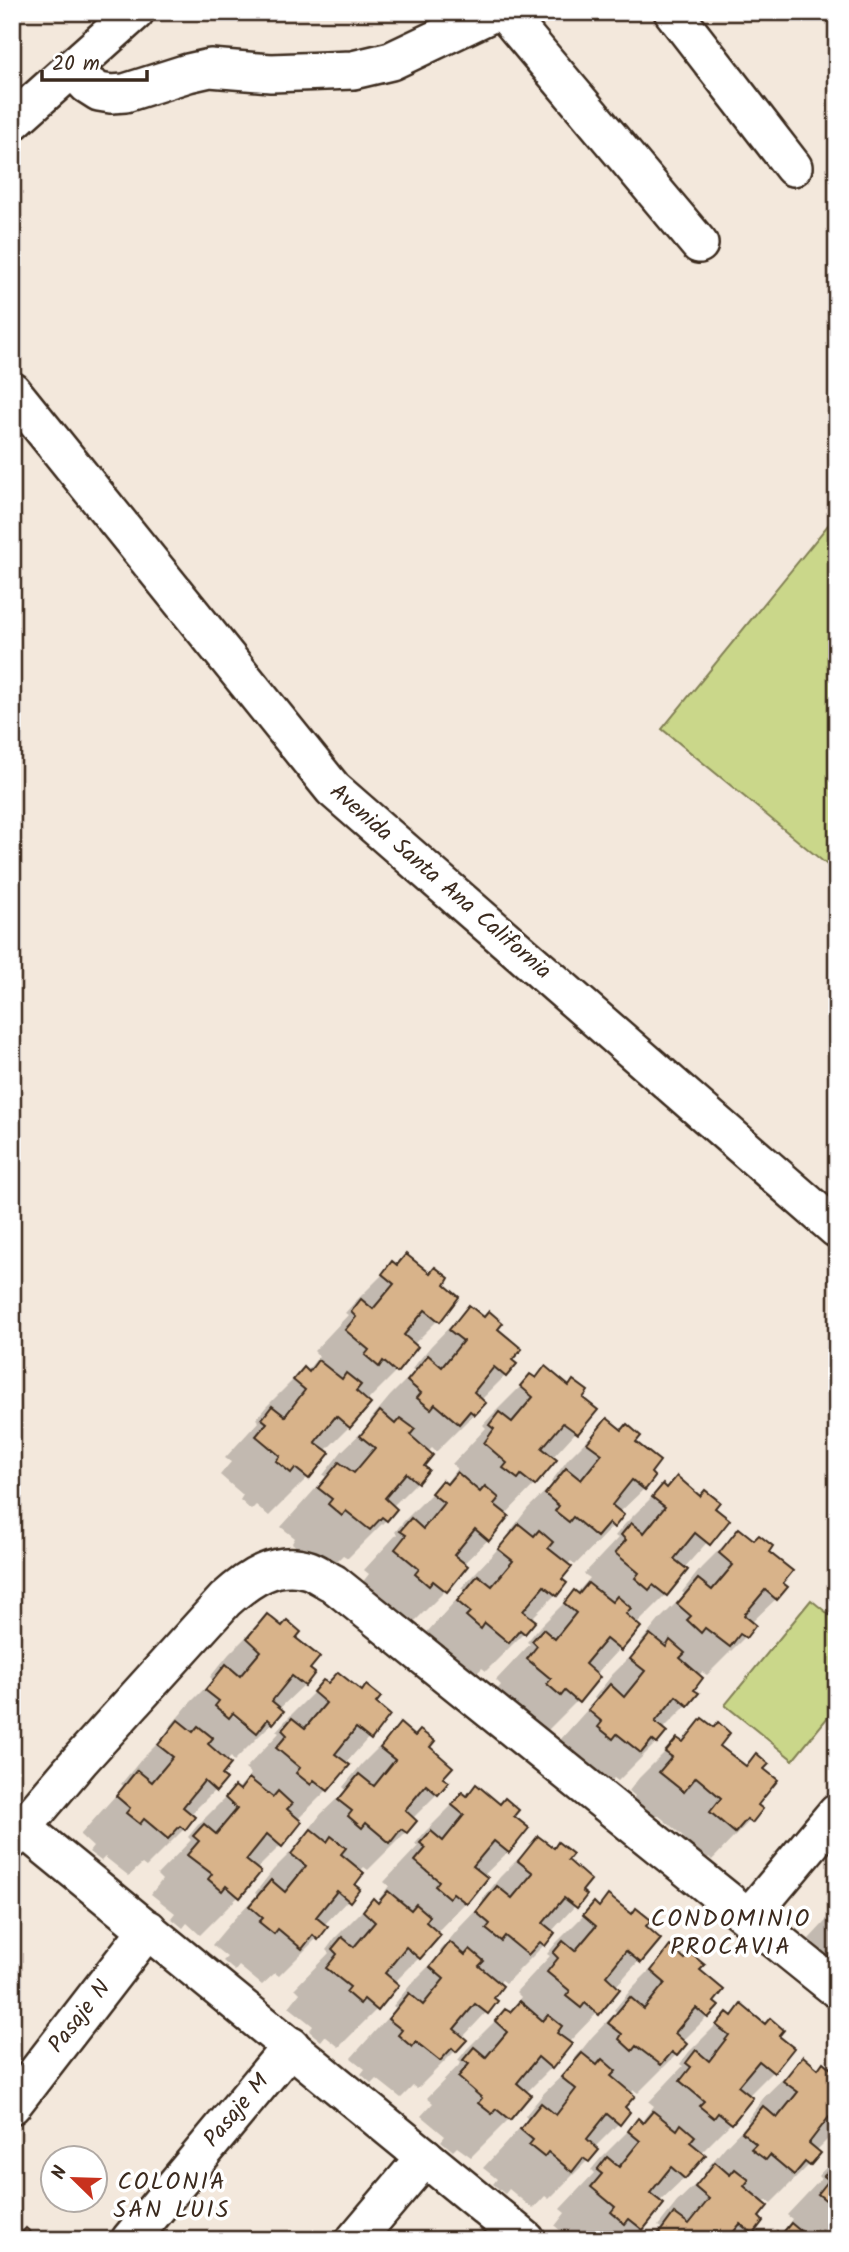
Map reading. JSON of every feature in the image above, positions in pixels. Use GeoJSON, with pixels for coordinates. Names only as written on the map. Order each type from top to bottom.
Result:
{"type":"FeatureCollection","features":[{"type":"Feature","properties":{"kind":"street"},"geometry":{"type":"LineString","coordinates":[[12,122],[135,12]]}},
{"type":"Feature","properties":{"kind":"street"},"geometry":{"type":"LineString","coordinates":[[72,68],[88,85],[99,92],[111,94],[125,93],[210,68],[271,73],[353,70],[391,61],[494,12]]}},
{"type":"Feature","properties":{"kind":"street"},"geometry":{"type":"LineString","coordinates":[[504,12],[699,244]]}},
{"type":"Feature","properties":{"kind":"street"},"geometry":{"type":"LineString","coordinates":[[673,12],[793,167]]}},
{"type":"Feature","properties":{"kind":"street","name":"Avenida Santa Ana California"},"geometry":{"type":"LineString","coordinates":[[12,391],[333,789],[837,1229]]}},
{"type":"Feature","properties":{"kind":"street"},"geometry":{"type":"LineString","coordinates":[[526,2240],[148,1929],[16,1829],[246,1580],[288,1566],[310,1570],[333,1583],[837,1989]]}},
{"type":"Feature","properties":{"kind":"street"},"geometry":{"type":"LineString","coordinates":[[749,1917],[837,1812]]}},
{"type":"Feature","properties":{"kind":"street","name":"Pasaje N"},"geometry":{"type":"LineString","coordinates":[[12,2105],[148,1929]]}},
{"type":"Feature","properties":{"kind":"street","name":"Pasaje M"},"geometry":{"type":"LineString","coordinates":[[130,2240],[291,2046]]}},
{"type":"Feature","properties":{"kind":"street"},"geometry":{"type":"LineString","coordinates":[[355,2240],[425,2157]]}},
{"type":"Feature","properties":{"kind":"green space"},"geometry":{"type":"Polygon","coordinates":[[[837,514],[837,873],[662,729],[837,514]]]}},
{"type":"Feature","properties":{"kind":"green space"},"geometry":{"type":"Polygon","coordinates":[[[811,1600],[837,1621],[837,1706],[793,1760],[725,1705],[811,1600]]]}},
{"type":"Feature","properties":{"kind":"building"},"geometry":{"type":"Polygon","coordinates":[[[406,1254],[430,1273],[435,1267],[449,1278],[445,1285],[459,1297],[440,1322],[425,1310],[404,1335],[418,1347],[397,1373],[383,1361],[379,1367],[365,1355],[369,1350],[345,1330],[356,1317],[351,1312],[361,1299],[373,1309],[394,1284],[382,1274],[392,1261],[397,1265],[406,1254]]]}},
{"type":"Feature","properties":{"kind":"building"},"geometry":{"type":"Polygon","coordinates":[[[469,1305],[484,1317],[489,1311],[503,1323],[498,1329],[522,1349],[512,1360],[517,1364],[506,1377],[494,1367],[474,1392],[486,1403],[475,1415],[470,1411],[459,1424],[435,1404],[431,1409],[417,1398],[421,1393],[407,1381],[428,1355],[442,1367],[463,1341],[449,1330],[469,1305]]]}},
{"type":"Feature","properties":{"kind":"building"},"geometry":{"type":"Polygon","coordinates":[[[318,1360],[342,1379],[346,1373],[361,1385],[356,1391],[371,1404],[350,1428],[336,1416],[315,1442],[330,1453],[309,1479],[295,1468],[291,1473],[276,1461],[280,1456],[256,1436],[267,1423],[262,1419],[272,1406],[285,1416],[305,1390],[293,1380],[304,1367],[309,1372],[318,1360]]]}},
{"type":"Feature","properties":{"kind":"building"},"geometry":{"type":"Polygon","coordinates":[[[545,1366],[569,1386],[573,1380],[588,1391],[583,1398],[598,1410],[578,1434],[563,1423],[542,1448],[557,1460],[535,1486],[521,1475],[518,1479],[503,1468],[507,1463],[484,1443],[494,1429],[489,1425],[499,1412],[512,1422],[533,1397],[520,1386],[530,1374],[536,1378],[545,1366]]]}},
{"type":"Feature","properties":{"kind":"building"},"geometry":{"type":"Polygon","coordinates":[[[380,1411],[395,1424],[400,1418],[415,1429],[410,1435],[433,1455],[424,1466],[429,1470],[418,1483],[406,1473],[385,1498],[397,1509],[387,1521],[382,1517],[370,1530],[346,1511],[342,1516],[328,1504],[332,1499],[318,1488],[339,1462],[354,1473],[375,1448],[360,1436],[380,1411]]]}},
{"type":"Feature","properties":{"kind":"building"},"geometry":{"type":"Polygon","coordinates":[[[607,1418],[622,1430],[627,1424],[641,1436],[636,1442],[660,1461],[651,1473],[655,1477],[645,1490],[632,1480],[612,1505],[624,1515],[614,1528],[609,1523],[597,1537],[573,1517],[569,1522],[555,1511],[559,1506],[545,1494],[566,1468],[581,1480],[602,1454],[587,1443],[607,1418]]]}},
{"type":"Feature","properties":{"kind":"building"},"geometry":{"type":"Polygon","coordinates":[[[457,1472],[480,1492],[485,1486],[499,1498],[494,1504],[509,1516],[489,1541],[475,1529],[454,1555],[468,1566],[447,1592],[433,1581],[429,1586],[415,1574],[419,1569],[395,1549],[406,1535],[400,1531],[411,1518],[423,1529],[444,1503],[431,1493],[442,1480],[447,1484],[457,1472]]]}},
{"type":"Feature","properties":{"kind":"building"},"geometry":{"type":"Polygon","coordinates":[[[677,1476],[700,1496],[705,1490],[720,1502],[715,1508],[730,1520],[710,1545],[695,1533],[674,1559],[688,1570],[667,1596],[653,1585],[649,1590],[635,1578],[639,1573],[615,1553],[626,1540],[621,1535],[631,1523],[644,1533],[665,1507],[652,1497],[663,1484],[667,1488],[677,1476]]]}},
{"type":"Feature","properties":{"kind":"building"},"geometry":{"type":"Polygon","coordinates":[[[519,1524],[534,1536],[539,1530],[553,1542],[548,1548],[572,1567],[562,1579],[567,1583],[557,1596],[544,1586],[523,1611],[536,1621],[525,1634],[520,1630],[509,1643],[485,1623],[481,1629],[466,1616],[470,1612],[457,1601],[478,1575],[492,1586],[513,1561],[498,1549],[519,1524]]]}},
{"type":"Feature","properties":{"kind":"building"},"geometry":{"type":"Polygon","coordinates":[[[739,1528],[754,1540],[759,1535],[773,1546],[769,1552],[793,1571],[783,1583],[788,1587],[777,1600],[765,1590],[744,1615],[756,1625],[746,1638],[740,1634],[730,1647],[705,1628],[701,1633],[687,1620],[691,1616],[677,1604],[698,1579],[712,1590],[733,1565],[719,1553],[739,1528]]]}},
{"type":"Feature","properties":{"kind":"building"},"geometry":{"type":"Polygon","coordinates":[[[588,1583],[612,1602],[617,1596],[631,1608],[626,1614],[641,1627],[621,1651],[606,1639],[585,1664],[600,1677],[579,1703],[565,1691],[561,1696],[547,1684],[551,1679],[527,1659],[537,1646],[532,1641],[543,1629],[555,1639],[576,1613],[564,1603],[574,1590],[579,1594],[588,1583]]]}},
{"type":"Feature","properties":{"kind":"building"},"geometry":{"type":"Polygon","coordinates":[[[267,1614],[282,1626],[287,1620],[301,1632],[296,1638],[320,1657],[310,1669],[315,1673],[305,1686],[292,1676],[272,1701],[284,1711],[273,1724],[268,1719],[257,1733],[233,1713],[229,1718],[215,1706],[219,1701],[205,1690],[226,1664],[240,1676],[261,1651],[247,1638],[267,1614]]]}},
{"type":"Feature","properties":{"kind":"building"},"geometry":{"type":"Polygon","coordinates":[[[650,1634],[666,1647],[670,1640],[685,1653],[680,1658],[703,1678],[694,1690],[699,1693],[688,1706],[676,1696],[655,1722],[667,1732],[657,1744],[652,1740],[641,1753],[617,1734],[613,1739],[598,1727],[602,1722],[588,1710],[610,1684],[624,1697],[645,1671],[630,1659],[650,1634]]]}},
{"type":"Feature","properties":{"kind":"building"},"geometry":{"type":"Polygon","coordinates":[[[338,1672],[362,1691],[366,1685],[381,1697],[376,1703],[390,1715],[371,1740],[356,1728],[335,1754],[350,1765],[328,1791],[314,1780],[311,1785],[296,1773],[300,1768],[276,1748],[287,1735],[282,1730],[292,1718],[305,1728],[326,1703],[313,1692],[323,1680],[328,1683],[338,1672]]]}},
{"type":"Feature","properties":{"kind":"building"},"geometry":{"type":"Polygon","coordinates":[[[702,1718],[714,1727],[718,1722],[730,1733],[720,1746],[746,1766],[756,1753],[769,1764],[764,1769],[778,1780],[758,1805],[763,1809],[752,1823],[747,1819],[735,1833],[710,1812],[721,1798],[696,1777],[684,1792],[659,1772],[672,1757],[665,1752],[677,1738],[683,1742],[702,1718]]]}},
{"type":"Feature","properties":{"kind":"building"},"geometry":{"type":"Polygon","coordinates":[[[178,1720],[193,1732],[198,1726],[213,1738],[208,1744],[231,1764],[222,1775],[227,1779],[216,1792],[204,1781],[183,1807],[195,1817],[185,1830],[180,1826],[168,1839],[144,1819],[140,1824],[126,1813],[130,1808],[116,1796],[137,1770],[152,1782],[173,1757],[158,1745],[178,1720]]]}},
{"type":"Feature","properties":{"kind":"building"},"geometry":{"type":"Polygon","coordinates":[[[400,1723],[415,1736],[420,1730],[435,1741],[430,1747],[453,1767],[443,1778],[449,1782],[438,1795],[426,1785],[405,1810],[417,1821],[407,1833],[401,1829],[390,1843],[366,1823],[362,1828],[348,1816],[352,1811],[338,1800],[359,1774],[374,1786],[395,1760],[380,1748],[400,1723]]]}},
{"type":"Feature","properties":{"kind":"building"},"geometry":{"type":"Polygon","coordinates":[[[249,1778],[273,1797],[278,1791],[292,1804],[287,1809],[302,1822],[282,1847],[267,1834],[246,1860],[261,1872],[240,1898],[226,1886],[222,1891],[208,1879],[212,1874],[187,1855],[199,1841],[193,1836],[204,1824],[216,1834],[237,1809],[225,1798],[235,1786],[240,1790],[249,1778]]]}},
{"type":"Feature","properties":{"kind":"building"},"geometry":{"type":"Polygon","coordinates":[[[476,1784],[500,1804],[505,1798],[519,1810],[514,1816],[529,1828],[509,1853],[494,1841],[473,1866],[488,1878],[467,1904],[453,1893],[449,1898],[435,1886],[439,1881],[415,1861],[426,1848],[420,1843],[431,1831],[443,1841],[464,1815],[452,1805],[462,1792],[467,1796],[476,1784]]]}},
{"type":"Feature","properties":{"kind":"building"},"geometry":{"type":"Polygon","coordinates":[[[311,1829],[327,1842],[331,1836],[346,1848],[341,1854],[364,1873],[355,1885],[360,1889],[350,1902],[337,1891],[316,1917],[328,1927],[318,1940],[313,1935],[302,1949],[278,1929],[274,1934],[259,1922],[263,1918],[249,1906],[271,1880],[285,1892],[306,1866],[291,1854],[311,1829]]]}},
{"type":"Feature","properties":{"kind":"building"},"geometry":{"type":"Polygon","coordinates":[[[538,1836],[554,1848],[558,1842],[573,1854],[568,1860],[591,1880],[582,1891],[587,1895],[577,1908],[564,1898],[543,1923],[555,1933],[545,1946],[540,1942],[528,1955],[505,1936],[501,1941],[486,1929],[490,1924],[476,1912],[497,1886],[512,1898],[533,1873],[518,1861],[538,1836]]]}},
{"type":"Feature","properties":{"kind":"building"},"geometry":{"type":"Polygon","coordinates":[[[388,1891],[411,1910],[416,1904],[430,1916],[426,1922],[441,1935],[420,1959],[406,1947],[385,1973],[399,1985],[378,2011],[364,1999],[360,2004],[346,1992],[350,1987],[326,1968],[337,1954],[332,1949],[342,1937],[354,1947],[375,1922],[363,1911],[373,1898],[378,1903],[388,1891]]]}},
{"type":"Feature","properties":{"kind":"building"},"geometry":{"type":"Polygon","coordinates":[[[608,1895],[632,1914],[636,1908],[651,1920],[646,1926],[661,1939],[641,1963],[626,1951],[606,1976],[620,1989],[599,2015],[585,2003],[581,2008],[566,1996],[570,1991],[547,1972],[558,1958],[553,1953],[563,1941],[575,1951],[596,1926],[583,1915],[594,1902],[599,1907],[608,1895]]]}},
{"type":"Feature","properties":{"kind":"building"},"geometry":{"type":"Polygon","coordinates":[[[450,1942],[465,1955],[470,1949],[484,1961],[479,1966],[503,1986],[494,1998],[498,2001],[488,2014],[475,2004],[454,2029],[467,2040],[456,2052],[452,2048],[440,2061],[416,2042],[412,2047],[398,2035],[402,2030],[388,2019],[409,1993],[423,2005],[444,1979],[430,1967],[450,1942]]]}},
{"type":"Feature","properties":{"kind":"building"},"geometry":{"type":"Polygon","coordinates":[[[670,1946],[685,1959],[690,1953],[705,1965],[700,1970],[724,1990],[714,2002],[719,2006],[708,2018],[696,2008],[675,2033],[687,2044],[677,2056],[672,2052],[661,2065],[636,2046],[632,2051],[619,2039],[622,2034],[608,2023],[630,1997],[644,2009],[665,1983],[651,1971],[670,1946]]]}},
{"type":"Feature","properties":{"kind":"building"},"geometry":{"type":"Polygon","coordinates":[[[520,2001],[543,2021],[548,2015],[562,2026],[557,2033],[572,2044],[552,2069],[538,2057],[517,2083],[531,2095],[510,2120],[496,2109],[492,2114],[478,2103],[482,2098],[458,2077],[469,2064],[463,2060],[474,2047],[486,2057],[507,2032],[495,2021],[505,2009],[510,2012],[520,2001]]]}},
{"type":"Feature","properties":{"kind":"building"},"geometry":{"type":"Polygon","coordinates":[[[741,2004],[765,2024],[770,2018],[784,2030],[779,2036],[794,2048],[774,2073],[759,2061],[738,2086],[753,2098],[732,2124],[718,2113],[714,2118],[699,2106],[704,2101],[680,2081],[691,2067],[686,2063],[696,2050],[709,2061],[729,2035],[716,2025],[727,2012],[732,2016],[741,2004]]]}},
{"type":"Feature","properties":{"kind":"building"},"geometry":{"type":"Polygon","coordinates":[[[582,2053],[597,2065],[602,2059],[616,2071],[611,2076],[635,2096],[625,2107],[630,2112],[620,2125],[607,2114],[587,2139],[599,2150],[589,2162],[583,2158],[572,2172],[548,2152],[544,2157],[529,2145],[533,2140],[520,2129],[541,2103],[556,2115],[576,2089],[561,2077],[582,2053]]]}},
{"type":"Feature","properties":{"kind":"building"},"geometry":{"type":"Polygon","coordinates":[[[803,2056],[818,2069],[823,2062],[837,2074],[833,2080],[837,2083],[837,2124],[829,2117],[809,2143],[821,2153],[810,2166],[805,2162],[794,2175],[770,2155],[766,2160],[751,2149],[756,2144],[742,2132],[763,2106],[777,2118],[798,2092],[783,2081],[803,2056]]]}},
{"type":"Feature","properties":{"kind":"building"},"geometry":{"type":"Polygon","coordinates":[[[653,2111],[677,2130],[681,2124],[695,2136],[690,2142],[706,2155],[685,2179],[671,2167],[650,2193],[664,2204],[643,2230],[629,2219],[625,2224],[611,2212],[615,2207],[591,2187],[602,2174],[597,2170],[607,2157],[619,2167],[640,2141],[628,2131],[638,2118],[643,2123],[653,2111]]]}},
{"type":"Feature","properties":{"kind":"building"},"geometry":{"type":"Polygon","coordinates":[[[715,2162],[730,2175],[735,2169],[749,2180],[744,2186],[768,2206],[759,2217],[763,2221],[753,2234],[740,2224],[727,2240],[654,2240],[674,2213],[689,2224],[709,2199],[695,2187],[715,2162]]]}},
{"type":"Feature","properties":{"kind":"building"},"geometry":{"type":"Polygon","coordinates":[[[835,2163],[837,2209],[818,2194],[829,2180],[824,2176],[835,2163]]]}},
{"type":"Feature","properties":{"kind":"building"},"geometry":{"type":"Polygon","coordinates":[[[791,2223],[811,2240],[770,2240],[777,2231],[781,2235],[791,2223]]]}},
{"type":"Feature","properties":{"kind":"building"},"geometry":{"type":"Polygon","coordinates":[[[26,2228],[39,2240],[15,2240],[26,2228]]]}},
{"type":"Feature","properties":{"kind":"district","name":"CONDOMINIO PROCAVIA"},"geometry":{"type":"Point","coordinates":[731,1933]}},
{"type":"Feature","properties":{"kind":"district","name":"COLONIA SAN LUIS"},"geometry":{"type":"Point","coordinates":[172,2196]}}]}
